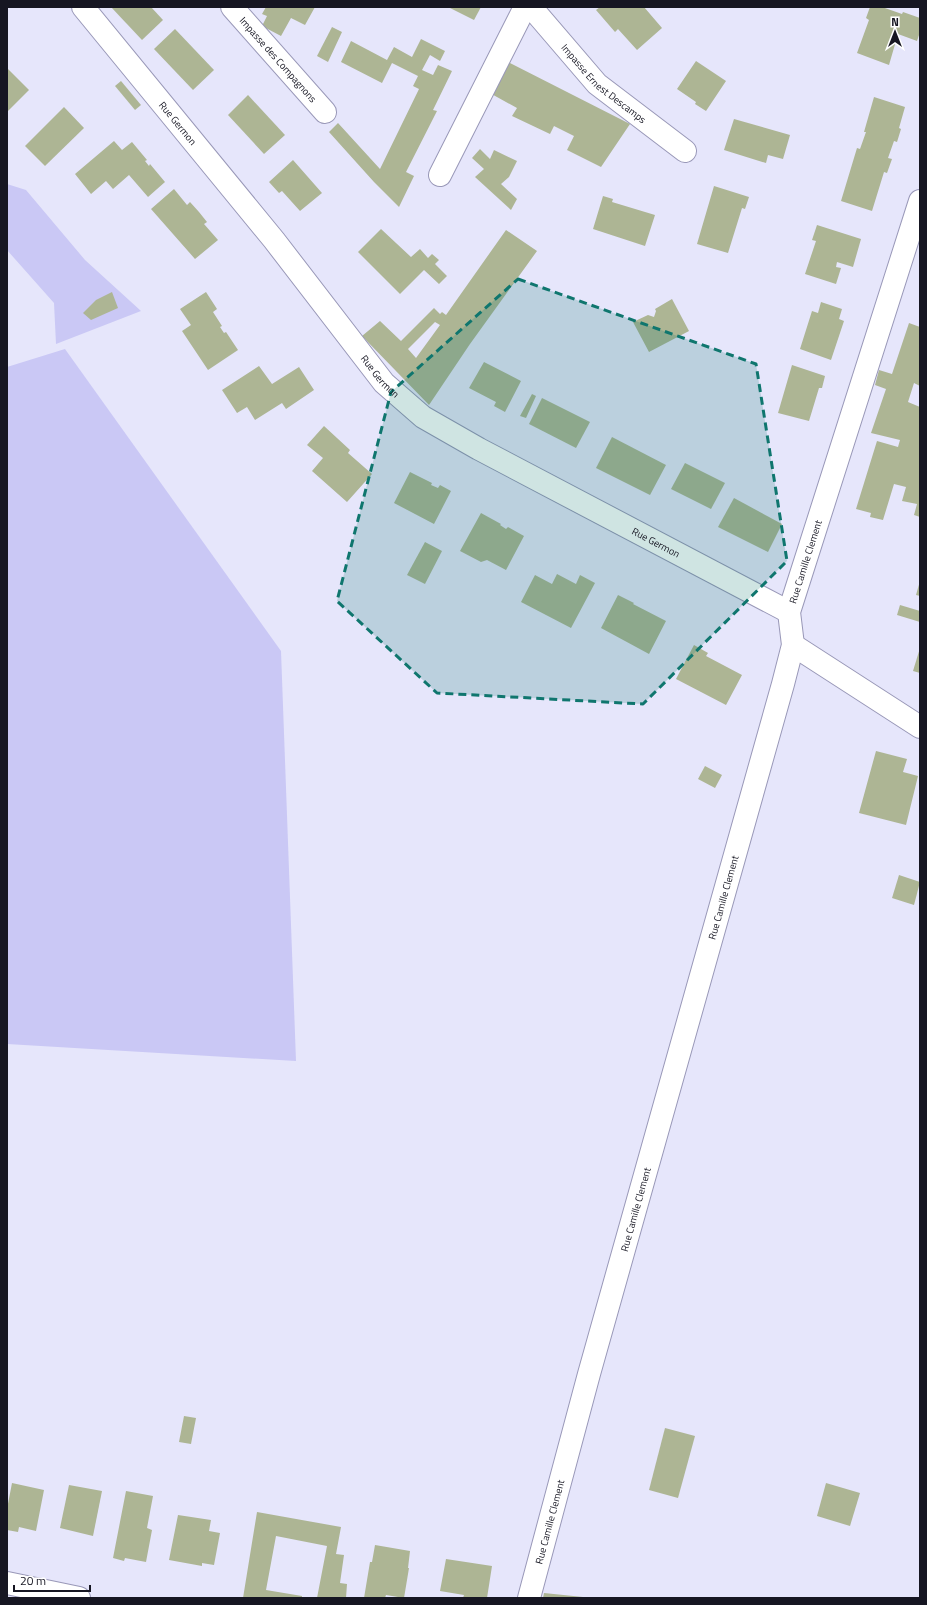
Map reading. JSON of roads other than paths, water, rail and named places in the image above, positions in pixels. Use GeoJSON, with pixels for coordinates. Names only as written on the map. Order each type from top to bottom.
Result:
{"type":"FeatureCollection","features":[{"type":"Feature","properties":{"kind":"street","name":"Rue Germon"},"geometry":{"type":"LineString","coordinates":[[83,7],[274,240],[384,383],[423,417],[479,449],[789,612]]}},
{"type":"Feature","properties":{"kind":"street","name":"Impasse des Compagnons"},"geometry":{"type":"LineString","coordinates":[[232,7],[325,112]]}},
{"type":"Feature","properties":{"kind":"street"},"geometry":{"type":"LineString","coordinates":[[440,175],[525,7]]}},
{"type":"Feature","properties":{"kind":"street","name":"Impasse Ernest Descamps"},"geometry":{"type":"LineString","coordinates":[[531,7],[597,84],[685,151]]}},
{"type":"Feature","properties":{"kind":"street","name":"Rue Camille Clement"},"geometry":{"type":"LineString","coordinates":[[529,1598],[591,1367],[781,691],[793,645],[789,612],[920,201]]}},
{"type":"Feature","properties":{"kind":"street"},"geometry":{"type":"LineString","coordinates":[[793,645],[920,726]]}},
{"type":"Feature","properties":{"kind":"street"},"geometry":{"type":"LineString","coordinates":[[7,1583],[79,1598]]}}]}
